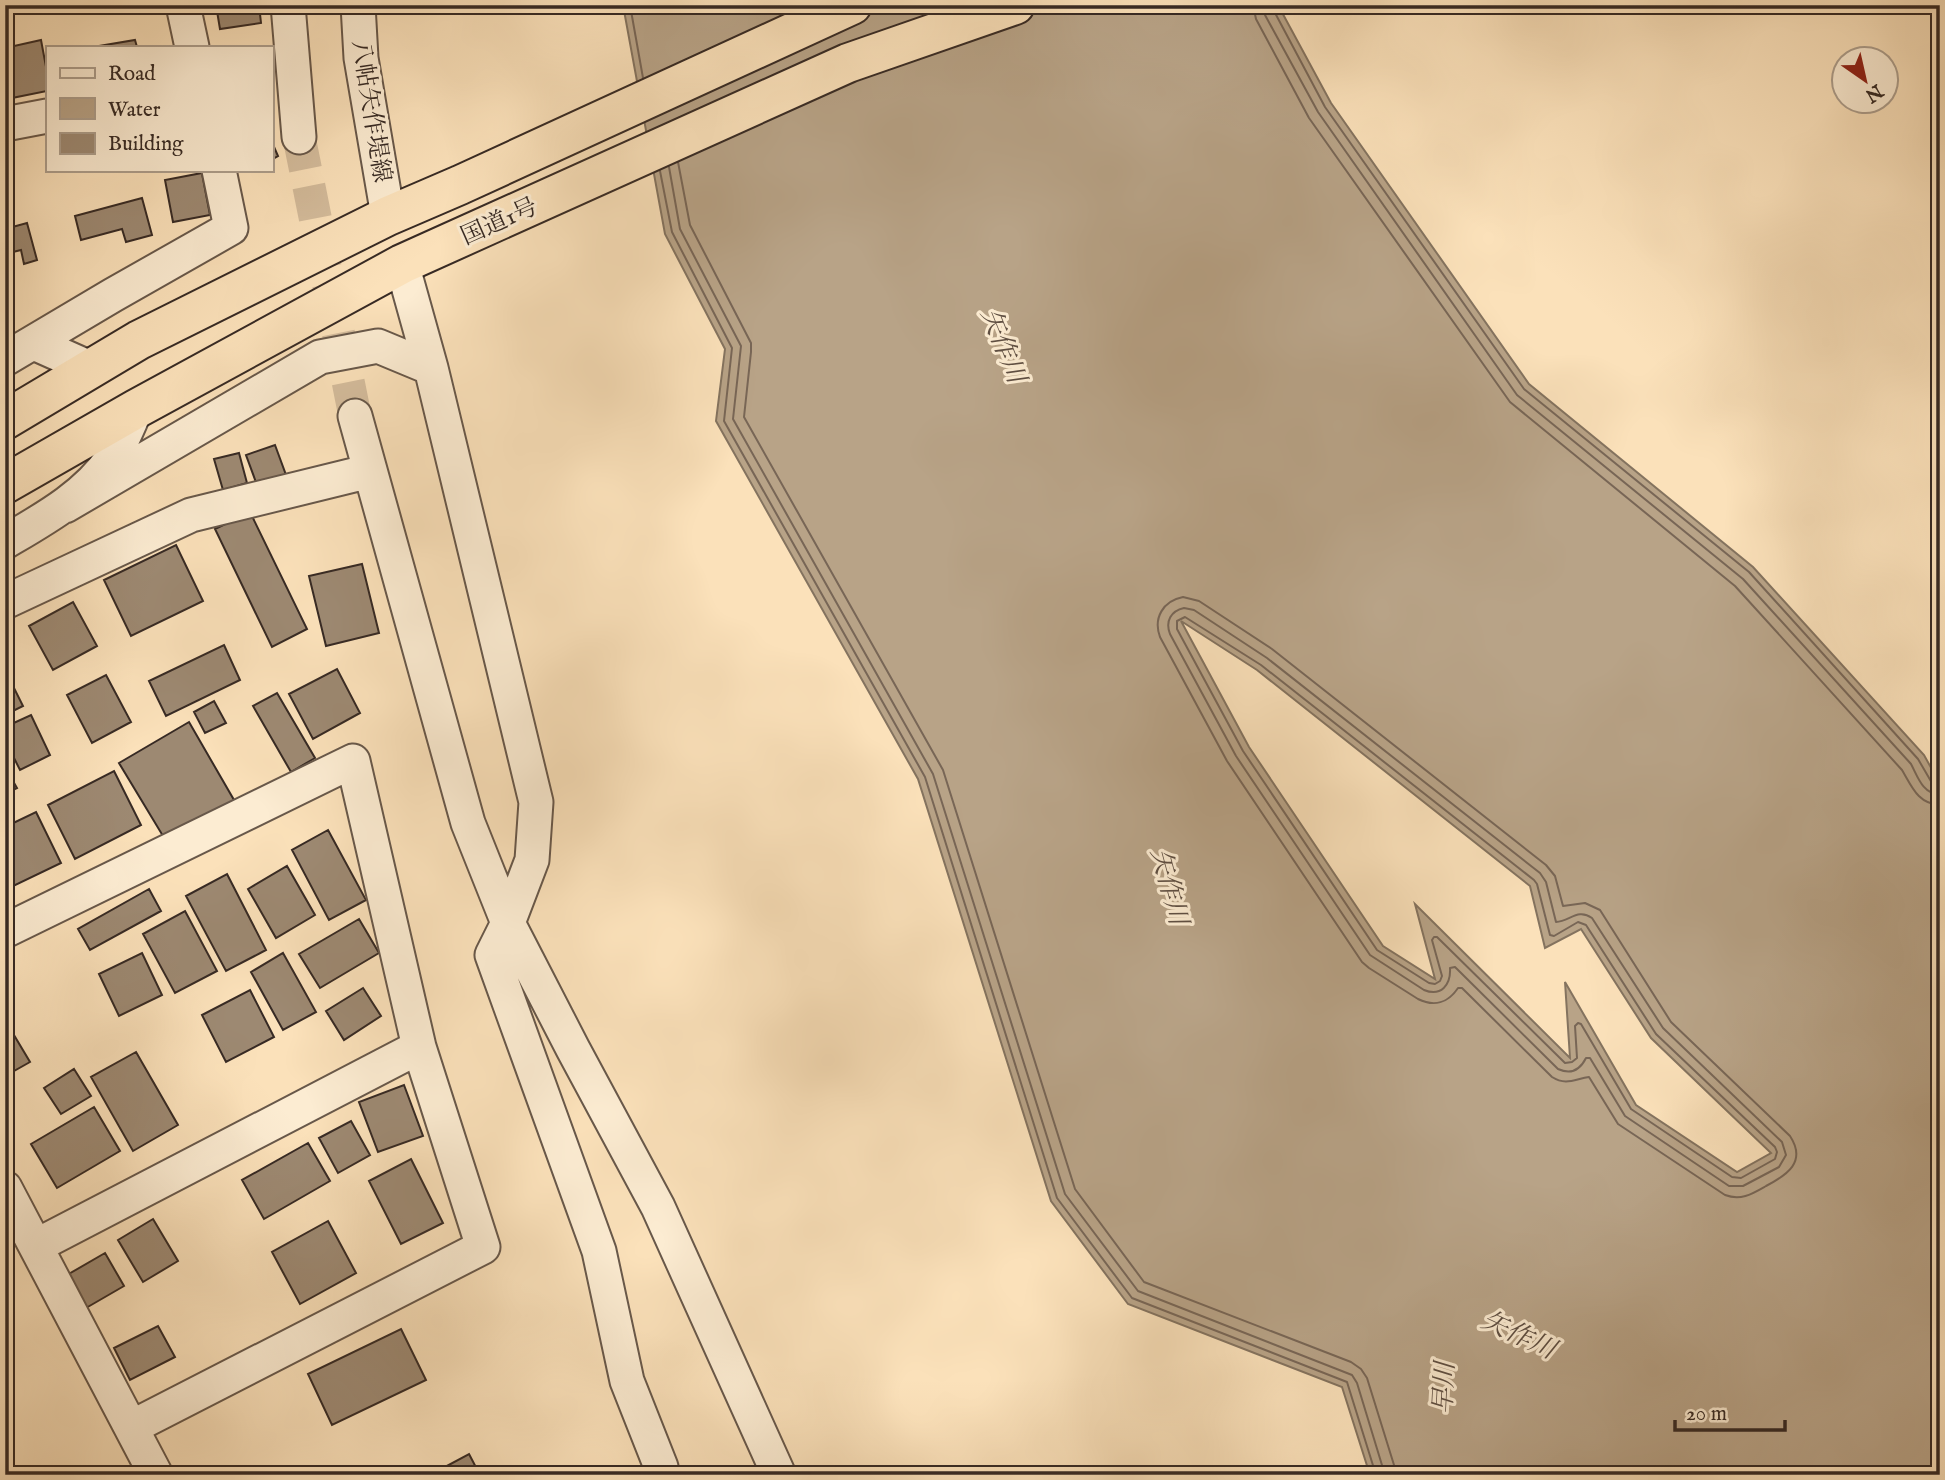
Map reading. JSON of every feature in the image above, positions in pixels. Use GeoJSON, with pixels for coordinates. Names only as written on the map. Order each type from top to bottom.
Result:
{"type":"FeatureCollection","features":[{"type":"Feature","properties":{"kind":"highway","name":"国道1号"},"geometry":{"type":"LineString","coordinates":[[5,420],[139,340],[388,216],[852,5]]}},
{"type":"Feature","properties":{"kind":"highway","name":"国道1号"},"geometry":{"type":"LineString","coordinates":[[5,484],[136,408],[402,264],[848,63],[1015,5]]}},
{"type":"Feature","properties":{"kind":"street"},"geometry":{"type":"LineString","coordinates":[[183,5],[192,46]]}},
{"type":"Feature","properties":{"kind":"street"},"geometry":{"type":"LineString","coordinates":[[288,5],[299,137]]}},
{"type":"Feature","properties":{"kind":"street","name":"八帖矢作堤線"},"geometry":{"type":"LineString","coordinates":[[358,5],[361,58],[388,216]]}},
{"type":"Feature","properties":{"kind":"street"},"geometry":{"type":"LineString","coordinates":[[5,124],[46,116]]}},
{"type":"Feature","properties":{"kind":"street"},"geometry":{"type":"LineString","coordinates":[[5,359],[230,228],[219,172]]}},
{"type":"Feature","properties":{"kind":"street"},"geometry":{"type":"LineString","coordinates":[[402,264],[431,368],[536,802],[532,860],[508,923],[492,955],[599,1251],[627,1381],[661,1467],[657,1475]]}},
{"type":"Feature","properties":{"kind":"street"},"geometry":{"type":"LineString","coordinates":[[34,343],[90,368]]}},
{"type":"Feature","properties":{"kind":"street"},"geometry":{"type":"LineString","coordinates":[[5,542],[320,357],[379,346],[431,368]]}},
{"type":"Feature","properties":{"kind":"street"},"geometry":{"type":"LineString","coordinates":[[65,506],[113,457],[136,408]]}},
{"type":"Feature","properties":{"kind":"street"},"geometry":{"type":"LineString","coordinates":[[355,416],[468,823],[508,923],[658,1207],[779,1475]]}},
{"type":"Feature","properties":{"kind":"street"},"geometry":{"type":"LineString","coordinates":[[5,602],[191,516],[370,471]]}},
{"type":"Feature","properties":{"kind":"street"},"geometry":{"type":"LineString","coordinates":[[5,931],[353,761],[419,1047],[483,1247],[132,1427]]}},
{"type":"Feature","properties":{"kind":"street"},"geometry":{"type":"LineString","coordinates":[[36,1245],[419,1047]]}},
{"type":"Feature","properties":{"kind":"street"},"geometry":{"type":"LineString","coordinates":[[5,1188],[156,1475]]}},
{"type":"Feature","properties":{"kind":"water"},"geometry":{"type":"Polygon","coordinates":[[[623,5],[1278,5],[1331,103],[1529,384],[1753,567],[1924,755],[1940,784],[1940,1475],[1370,1475],[1342,1387],[1128,1304],[1051,1201],[918,779],[716,421],[725,349],[665,234],[623,5]],[[1181,621],[1249,747],[1383,946],[1435,979],[1415,904],[1570,1058],[1565,982],[1636,1105],[1737,1172],[1771,1153],[1651,1038],[1581,929],[1545,948],[1530,886],[1257,670],[1181,621]]]}},
{"type":"Feature","properties":{"kind":"building"},"geometry":{"type":"Polygon","coordinates":[[[216,5],[259,5],[261,23],[220,29],[216,5]]]}},
{"type":"Feature","properties":{"kind":"building"},"geometry":{"type":"Polygon","coordinates":[[[41,40],[46,67],[46,91],[7,99],[5,48],[41,40]]]}},
{"type":"Feature","properties":{"kind":"building"},"geometry":{"type":"Polygon","coordinates":[[[135,40],[137,46],[99,46],[135,40]]]}},
{"type":"Feature","properties":{"kind":"building"},"geometry":{"type":"Polygon","coordinates":[[[273,145],[278,156],[273,159],[273,145]]]}},
{"type":"Feature","properties":{"kind":"building"},"geometry":{"type":"Polygon","coordinates":[[[202,173],[210,215],[173,222],[165,180],[202,173]]]}},
{"type":"Feature","properties":{"kind":"building"},"geometry":{"type":"Polygon","coordinates":[[[142,198],[152,235],[126,242],[122,229],[81,240],[75,216],[142,198]]]}},
{"type":"Feature","properties":{"kind":"building"},"geometry":{"type":"Polygon","coordinates":[[[27,223],[37,260],[24,264],[21,250],[5,254],[5,229],[27,223]]]}},
{"type":"Feature","properties":{"kind":"building"},"geometry":{"type":"Polygon","coordinates":[[[275,445],[286,475],[257,485],[246,455],[275,445]]]}},
{"type":"Feature","properties":{"kind":"building"},"geometry":{"type":"Polygon","coordinates":[[[239,453],[247,483],[223,490],[214,459],[239,453]]]}},
{"type":"Feature","properties":{"kind":"building"},"geometry":{"type":"Polygon","coordinates":[[[250,512],[307,629],[272,647],[215,529],[250,512]]]}},
{"type":"Feature","properties":{"kind":"building"},"geometry":{"type":"Polygon","coordinates":[[[176,545],[203,601],[131,636],[104,580],[176,545]]]}},
{"type":"Feature","properties":{"kind":"building"},"geometry":{"type":"Polygon","coordinates":[[[362,564],[379,633],[326,646],[309,576],[362,564]]]}},
{"type":"Feature","properties":{"kind":"building"},"geometry":{"type":"Polygon","coordinates":[[[73,602],[97,646],[53,670],[29,626],[73,602]]]}},
{"type":"Feature","properties":{"kind":"building"},"geometry":{"type":"Polygon","coordinates":[[[224,645],[240,680],[166,716],[149,681],[224,645]]]}},
{"type":"Feature","properties":{"kind":"building"},"geometry":{"type":"Polygon","coordinates":[[[337,669],[360,713],[313,739],[289,694],[337,669]]]}},
{"type":"Feature","properties":{"kind":"building"},"geometry":{"type":"Polygon","coordinates":[[[5,670],[23,706],[5,715],[5,670]]]}},
{"type":"Feature","properties":{"kind":"building"},"geometry":{"type":"Polygon","coordinates":[[[106,675],[131,722],[92,743],[67,695],[106,675]]]}},
{"type":"Feature","properties":{"kind":"building"},"geometry":{"type":"Polygon","coordinates":[[[277,693],[315,758],[291,772],[253,706],[277,693]]]}},
{"type":"Feature","properties":{"kind":"building"},"geometry":{"type":"Polygon","coordinates":[[[214,701],[226,723],[205,733],[194,712],[214,701]]]}},
{"type":"Feature","properties":{"kind":"building"},"geometry":{"type":"Polygon","coordinates":[[[31,715],[50,755],[20,770],[5,740],[5,727],[31,715]]]}},
{"type":"Feature","properties":{"kind":"building"},"geometry":{"type":"Polygon","coordinates":[[[189,722],[234,800],[166,841],[119,763],[189,722]]]}},
{"type":"Feature","properties":{"kind":"building"},"geometry":{"type":"Polygon","coordinates":[[[5,767],[17,788],[5,794],[5,767]]]}},
{"type":"Feature","properties":{"kind":"building"},"geometry":{"type":"Polygon","coordinates":[[[114,771],[141,825],[75,859],[48,805],[114,771]]]}},
{"type":"Feature","properties":{"kind":"building"},"geometry":{"type":"Polygon","coordinates":[[[36,812],[61,863],[5,890],[5,827],[36,812]]]}},
{"type":"Feature","properties":{"kind":"building"},"geometry":{"type":"Polygon","coordinates":[[[328,830],[366,900],[329,920],[292,850],[328,830]]]}},
{"type":"Feature","properties":{"kind":"building"},"geometry":{"type":"Polygon","coordinates":[[[287,866],[315,915],[276,938],[248,889],[287,866]]]}},
{"type":"Feature","properties":{"kind":"building"},"geometry":{"type":"Polygon","coordinates":[[[227,874],[266,950],[226,971],[186,896],[227,874]]]}},
{"type":"Feature","properties":{"kind":"building"},"geometry":{"type":"Polygon","coordinates":[[[149,889],[161,911],[90,950],[78,929],[149,889]]]}},
{"type":"Feature","properties":{"kind":"building"},"geometry":{"type":"Polygon","coordinates":[[[185,911],[217,971],[175,993],[143,934],[185,911]]]}},
{"type":"Feature","properties":{"kind":"building"},"geometry":{"type":"Polygon","coordinates":[[[359,919],[379,953],[320,988],[299,954],[359,919]]]}},
{"type":"Feature","properties":{"kind":"building"},"geometry":{"type":"Polygon","coordinates":[[[142,953],[162,995],[119,1016],[99,974],[142,953]]]}},
{"type":"Feature","properties":{"kind":"building"},"geometry":{"type":"Polygon","coordinates":[[[283,953],[316,1012],[283,1030],[251,972],[283,953]]]}},
{"type":"Feature","properties":{"kind":"building"},"geometry":{"type":"Polygon","coordinates":[[[363,988],[381,1016],[344,1040],[326,1011],[363,988]]]}},
{"type":"Feature","properties":{"kind":"building"},"geometry":{"type":"Polygon","coordinates":[[[250,990],[274,1037],[226,1062],[202,1015],[250,990]]]}},
{"type":"Feature","properties":{"kind":"building"},"geometry":{"type":"Polygon","coordinates":[[[5,1020],[30,1062],[5,1076],[5,1020]]]}},
{"type":"Feature","properties":{"kind":"building"},"geometry":{"type":"Polygon","coordinates":[[[136,1052],[178,1125],[133,1151],[91,1077],[136,1052]]]}},
{"type":"Feature","properties":{"kind":"building"},"geometry":{"type":"Polygon","coordinates":[[[74,1069],[91,1096],[61,1114],[44,1088],[74,1069]]]}},
{"type":"Feature","properties":{"kind":"building"},"geometry":{"type":"Polygon","coordinates":[[[404,1085],[423,1136],[378,1152],[359,1102],[404,1085]]]}},
{"type":"Feature","properties":{"kind":"building"},"geometry":{"type":"Polygon","coordinates":[[[94,1107],[120,1151],[57,1188],[31,1144],[94,1107]]]}},
{"type":"Feature","properties":{"kind":"building"},"geometry":{"type":"Polygon","coordinates":[[[351,1121],[370,1155],[338,1173],[319,1138],[351,1121]]]}},
{"type":"Feature","properties":{"kind":"building"},"geometry":{"type":"Polygon","coordinates":[[[308,1143],[330,1181],[264,1219],[242,1180],[308,1143]]]}},
{"type":"Feature","properties":{"kind":"building"},"geometry":{"type":"Polygon","coordinates":[[[411,1159],[443,1223],[401,1244],[369,1181],[411,1159]]]}},
{"type":"Feature","properties":{"kind":"building"},"geometry":{"type":"Polygon","coordinates":[[[153,1219],[178,1261],[143,1282],[118,1240],[153,1219]]]}},
{"type":"Feature","properties":{"kind":"building"},"geometry":{"type":"Polygon","coordinates":[[[328,1221],[356,1273],[300,1304],[272,1252],[328,1221]]]}},
{"type":"Feature","properties":{"kind":"building"},"geometry":{"type":"Polygon","coordinates":[[[105,1253],[124,1286],[86,1308],[67,1275],[105,1253]]]}},
{"type":"Feature","properties":{"kind":"building"},"geometry":{"type":"Polygon","coordinates":[[[158,1326],[175,1357],[130,1380],[114,1348],[158,1326]]]}},
{"type":"Feature","properties":{"kind":"building"},"geometry":{"type":"Polygon","coordinates":[[[401,1329],[426,1380],[332,1425],[308,1374],[401,1329]]]}},
{"type":"Feature","properties":{"kind":"building"},"geometry":{"type":"Polygon","coordinates":[[[469,1454],[480,1475],[430,1475],[469,1454]]]}},
{"type":"Feature","properties":{"kind":"tunnel"},"geometry":{"type":"LineString","coordinates":[[299,137],[355,416]]}},
{"type":"Feature","properties":{"kind":"water label","name":"矢作川"},"geometry":{"type":"Point","coordinates":[1004,345]}},
{"type":"Feature","properties":{"kind":"water label","name":"矢作川"},"geometry":{"type":"Point","coordinates":[1170,886]}},
{"type":"Feature","properties":{"kind":"water label","name":"矢作川"},"geometry":{"type":"Point","coordinates":[1519,1334]}},
{"type":"Feature","properties":{"kind":"water label","name":"早川"},"geometry":{"type":"Point","coordinates":[1443,1388]}}]}
